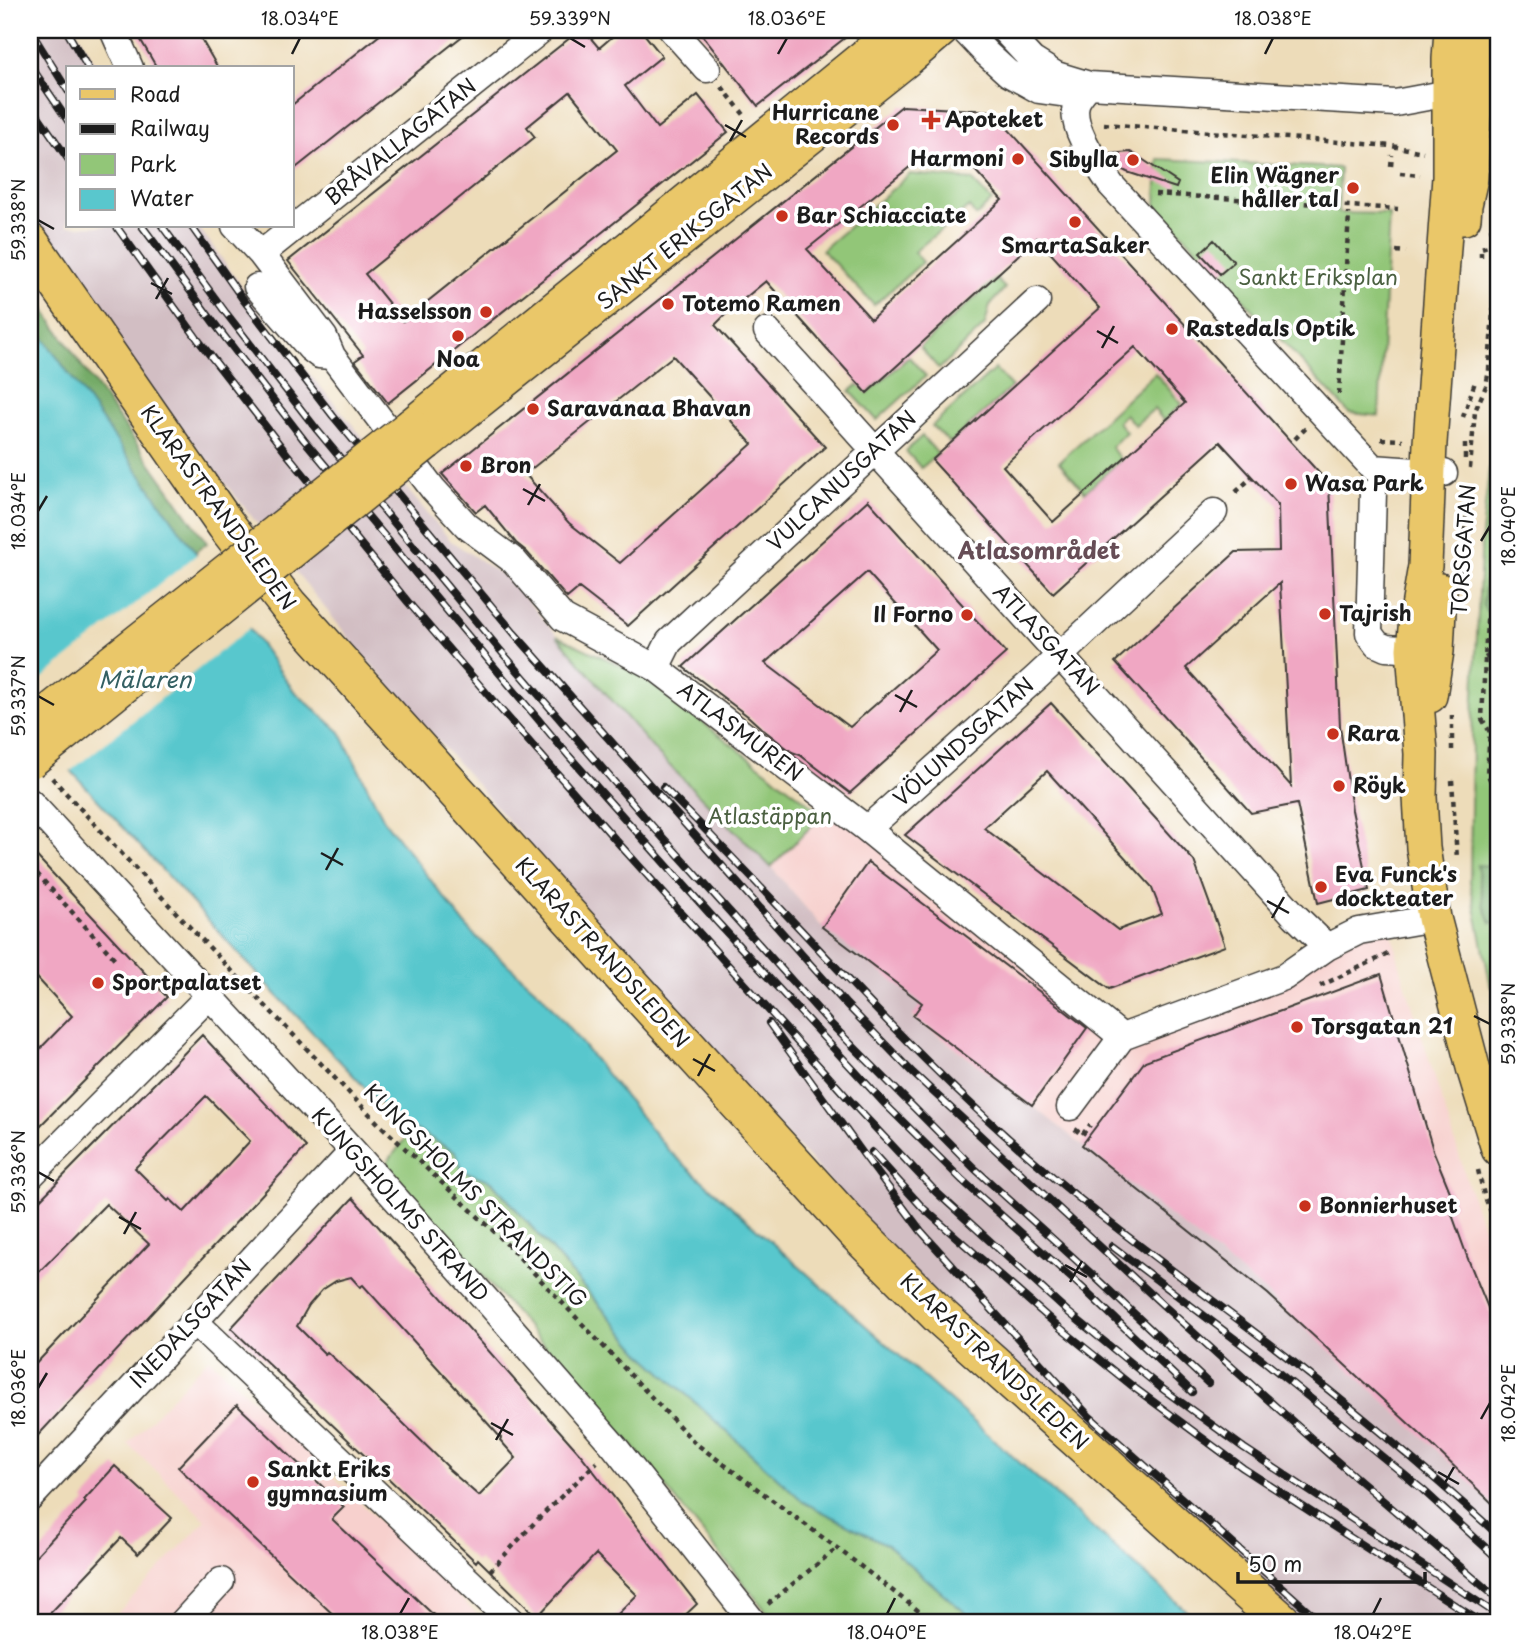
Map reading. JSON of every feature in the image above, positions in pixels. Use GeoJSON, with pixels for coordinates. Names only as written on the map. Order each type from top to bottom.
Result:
{"type":"FeatureCollection","features":[{"type":"Feature","properties":{"kind":"highway","name":"KLARASTRANDSLEDEN"},"geometry":{"type":"LineString","coordinates":[[30,243],[226,525],[288,605],[611,963],[854,1230],[942,1318],[1282,1622]]}},
{"type":"Feature","properties":{"kind":"highway","name":"KLARASTRANDSLEDEN"},"geometry":{"type":"LineString","coordinates":[[30,265],[215,534],[277,612],[748,1136],[930,1329],[1263,1622]]}},
{"type":"Feature","properties":{"kind":"main road","name":"SANKT ERIKSGATAN"},"geometry":{"type":"LineString","coordinates":[[413,439],[896,30]]}},
{"type":"Feature","properties":{"kind":"main road","name":"SANKT ERIKSGATAN"},"geometry":{"type":"LineString","coordinates":[[413,439],[908,60],[943,30]]}},
{"type":"Feature","properties":{"kind":"main road","name":"TORSGATAN"},"geometry":{"type":"LineString","coordinates":[[1451,30],[1448,59],[1474,106]]}},
{"type":"Feature","properties":{"kind":"main road","name":"TORSGATAN"},"geometry":{"type":"LineString","coordinates":[[1481,30],[1474,106],[1473,156],[1465,205],[1445,445],[1437,472],[1425,650],[1436,756],[1420,797],[1423,848],[1434,918],[1474,1071],[1498,1149]]}},
{"type":"Feature","properties":{"kind":"main road"},"geometry":{"type":"LineString","coordinates":[[30,726],[413,439]]}},
{"type":"Feature","properties":{"kind":"main road"},"geometry":{"type":"LineString","coordinates":[[39,768],[413,439]]}},
{"type":"Feature","properties":{"kind":"street"},"geometry":{"type":"LineString","coordinates":[[113,30],[129,66]]}},
{"type":"Feature","properties":{"kind":"street","name":"BRÅVALLAGATAN"},"geometry":{"type":"LineString","coordinates":[[294,228],[541,30]]}},
{"type":"Feature","properties":{"kind":"street"},"geometry":{"type":"LineString","coordinates":[[672,30],[707,69]]}},
{"type":"Feature","properties":{"kind":"street"},"geometry":{"type":"LineString","coordinates":[[964,30],[1008,73],[1039,90],[1067,94],[1089,85]]}},
{"type":"Feature","properties":{"kind":"street"},"geometry":{"type":"LineString","coordinates":[[1004,30],[1032,60],[1056,75],[1089,85],[1474,106]]}},
{"type":"Feature","properties":{"kind":"street"},"geometry":{"type":"LineString","coordinates":[[1089,85],[1076,105],[1077,122],[1092,157],[1111,185],[1373,468],[1437,472]]}},
{"type":"Feature","properties":{"kind":"street","name":"ATLASMUREN"},"geometry":{"type":"LineString","coordinates":[[237,228],[261,254],[324,337],[332,356],[413,439],[433,489],[467,526],[514,561],[563,618],[656,668],[867,829],[1122,1037]]}},
{"type":"Feature","properties":{"kind":"street","name":"BRÅVALLAGATAN"},"geometry":{"type":"LineString","coordinates":[[261,254],[294,228]]}},
{"type":"Feature","properties":{"kind":"street"},"geometry":{"type":"LineString","coordinates":[[257,286],[310,348],[319,355],[332,356]]}},
{"type":"Feature","properties":{"kind":"street","name":"VULCANUSGATAN"},"geometry":{"type":"LineString","coordinates":[[656,668],[669,642],[1037,301]]}},
{"type":"Feature","properties":{"kind":"street","name":"ATLASGATAN"},"geometry":{"type":"LineString","coordinates":[[767,331],[1295,916],[1327,947]]}},
{"type":"Feature","properties":{"kind":"street"},"geometry":{"type":"LineString","coordinates":[[1373,492],[1369,633],[1377,644],[1386,648],[1425,650]]}},
{"type":"Feature","properties":{"kind":"street","name":"VÖLUNDSGATAN"},"geometry":{"type":"LineString","coordinates":[[867,829],[1214,512]]}},
{"type":"Feature","properties":{"kind":"street","name":"KUNGSHOLMS STRAND"},"geometry":{"type":"LineString","coordinates":[[30,802],[353,1152],[614,1446],[752,1620]]}},
{"type":"Feature","properties":{"kind":"street"},"geometry":{"type":"LineString","coordinates":[[1071,1117],[1122,1037],[1284,977],[1327,947],[1359,932],[1434,918]]}},
{"type":"Feature","properties":{"kind":"street"},"geometry":{"type":"LineString","coordinates":[[30,1176],[209,996]]}},
{"type":"Feature","properties":{"kind":"street","name":"INEDALSGATAN"},"geometry":{"type":"LineString","coordinates":[[30,1498],[353,1152]]}},
{"type":"Feature","properties":{"kind":"street"},"geometry":{"type":"LineString","coordinates":[[194,1321],[512,1622]]}},
{"type":"Feature","properties":{"kind":"street"},"geometry":{"type":"LineString","coordinates":[[183,1622],[221,1581]]}},
{"type":"Feature","properties":{"kind":"path"},"geometry":{"type":"LineString","coordinates":[[707,69],[749,120]]}},
{"type":"Feature","properties":{"kind":"path"},"geometry":{"type":"LineString","coordinates":[[1077,122],[1392,146],[1430,154]]}},
{"type":"Feature","properties":{"kind":"path"},"geometry":{"type":"LineString","coordinates":[[1391,166],[1392,155]]}},
{"type":"Feature","properties":{"kind":"path"},"geometry":{"type":"LineString","coordinates":[[1400,173],[1427,176]]}},
{"type":"Feature","properties":{"kind":"path"},"geometry":{"type":"LineString","coordinates":[[1144,194],[1398,209]]}},
{"type":"Feature","properties":{"kind":"path"},"geometry":{"type":"LineString","coordinates":[[1338,402],[1349,213]]}},
{"type":"Feature","properties":{"kind":"path","name":"TORSGATAN"},"geometry":{"type":"LineString","coordinates":[[1462,577],[1475,411],[1486,386],[1489,370],[1496,244],[1490,223]]}},
{"type":"Feature","properties":{"kind":"path"},"geometry":{"type":"LineString","coordinates":[[1481,257],[1481,248],[1496,244]]}},
{"type":"Feature","properties":{"kind":"path"},"geometry":{"type":"LineString","coordinates":[[1396,251],[1406,252]]}},
{"type":"Feature","properties":{"kind":"path"},"geometry":{"type":"LineString","coordinates":[[741,301],[748,309]]}},
{"type":"Feature","properties":{"kind":"path"},"geometry":{"type":"LineString","coordinates":[[1462,419],[1475,382]]}},
{"type":"Feature","properties":{"kind":"path"},"geometry":{"type":"LineString","coordinates":[[1295,439],[1306,428]]}},
{"type":"Feature","properties":{"kind":"path"},"geometry":{"type":"LineString","coordinates":[[1465,443],[1473,444]]}},
{"type":"Feature","properties":{"kind":"path"},"geometry":{"type":"LineString","coordinates":[[1236,492],[1252,477]]}},
{"type":"Feature","properties":{"kind":"path"},"geometry":{"type":"LineString","coordinates":[[1498,582],[1494,612],[1487,620],[1482,719],[1490,732],[1487,773],[1498,796]]}},
{"type":"Feature","properties":{"kind":"path"},"geometry":{"type":"LineString","coordinates":[[1485,658],[1498,650]]}},
{"type":"Feature","properties":{"kind":"path"},"geometry":{"type":"LineString","coordinates":[[1436,756],[1452,711]]}},
{"type":"Feature","properties":{"kind":"path","name":"KUNGSHOLMS STRANDSTIG"},"geometry":{"type":"LineString","coordinates":[[39,768],[379,1124],[501,1238],[695,1443],[933,1622]]}},
{"type":"Feature","properties":{"kind":"path"},"geometry":{"type":"LineString","coordinates":[[1452,771],[1458,870]]}},
{"type":"Feature","properties":{"kind":"path"},"geometry":{"type":"LineString","coordinates":[[30,866],[115,959]]}},
{"type":"Feature","properties":{"kind":"path"},"geometry":{"type":"LineString","coordinates":[[1309,991],[1388,954]]}},
{"type":"Feature","properties":{"kind":"path"},"geometry":{"type":"LineString","coordinates":[[1071,1117],[1082,1135],[1090,1124]]}},
{"type":"Feature","properties":{"kind":"path"},"geometry":{"type":"LineString","coordinates":[[489,1572],[537,1520],[614,1446]]}},
{"type":"Feature","properties":{"kind":"path"},"geometry":{"type":"LineString","coordinates":[[752,1620],[837,1548]]}},
{"type":"Feature","properties":{"kind":"shaded area"},"geometry":{"type":"Polygon","coordinates":[[[30,30],[76,30],[97,66],[66,66],[66,228],[199,228],[280,339],[451,541],[510,580],[657,752],[771,867],[822,927],[922,1003],[913,1017],[1032,1105],[1268,1294],[1498,1509],[1498,1622],[1294,1622],[962,1327],[696,1035],[357,648],[159,401],[30,223],[30,30]]]}},
{"type":"Feature","properties":{"kind":"shaded area"},"geometry":{"type":"Polygon","coordinates":[[[823,814],[865,829],[1119,1036],[1389,922],[1402,973],[1476,1209],[1498,1262],[1498,1509],[1268,1294],[1032,1105],[913,1016],[922,1003],[822,927],[771,867],[823,814]]]}},
{"type":"Feature","properties":{"kind":"shaded area","name":"Sankt Eriks gymnasium"},"geometry":{"type":"Polygon","coordinates":[[[209,1358],[485,1622],[109,1622],[206,1520],[128,1444],[209,1358]]]}},
{"type":"Feature","properties":{"kind":"green space","name":"Sankt Eriksplan"},"geometry":{"type":"Polygon","coordinates":[[[1158,159],[1340,168],[1338,213],[1389,214],[1379,416],[1349,413],[1156,205],[1158,159]]]}},
{"type":"Feature","properties":{"kind":"green space"},"geometry":{"type":"Polygon","coordinates":[[[910,174],[972,180],[992,201],[976,216],[969,207],[914,252],[923,262],[874,305],[822,250],[910,174]]]}},
{"type":"Feature","properties":{"kind":"green space"},"geometry":{"type":"Polygon","coordinates":[[[996,279],[1005,288],[990,305],[985,325],[939,369],[920,347],[996,279]]]}},
{"type":"Feature","properties":{"kind":"green space"},"geometry":{"type":"Polygon","coordinates":[[[30,288],[207,543],[195,552],[30,319],[30,288]]]}},
{"type":"Feature","properties":{"kind":"green space"},"geometry":{"type":"Polygon","coordinates":[[[909,357],[926,376],[877,420],[850,391],[859,384],[868,393],[909,357]]]}},
{"type":"Feature","properties":{"kind":"green space"},"geometry":{"type":"Polygon","coordinates":[[[995,369],[1012,387],[950,443],[932,426],[995,369]]]}},
{"type":"Feature","properties":{"kind":"green space"},"geometry":{"type":"Polygon","coordinates":[[[1155,373],[1182,404],[1164,421],[1154,409],[1135,425],[1125,414],[1118,422],[1126,432],[1111,447],[1121,460],[1085,492],[1059,462],[1155,373]]]}},
{"type":"Feature","properties":{"kind":"green space"},"geometry":{"type":"Polygon","coordinates":[[[1498,389],[1498,984],[1491,987],[1470,882],[1472,735],[1482,534],[1498,389]]]}},
{"type":"Feature","properties":{"kind":"green space"},"geometry":{"type":"Polygon","coordinates":[[[922,436],[938,454],[921,468],[906,451],[922,436]]]}},
{"type":"Feature","properties":{"kind":"green space"},"geometry":{"type":"Polygon","coordinates":[[[1495,552],[1498,554],[1498,640],[1496,624],[1483,606],[1487,563],[1495,552]]]}},
{"type":"Feature","properties":{"kind":"green space","name":"Atlastäppan"},"geometry":{"type":"Polygon","coordinates":[[[557,636],[639,674],[823,814],[771,867],[657,753],[557,636]]]}},
{"type":"Feature","properties":{"kind":"green space"},"geometry":{"type":"Polygon","coordinates":[[[1477,865],[1498,867],[1498,922],[1491,923],[1484,905],[1477,865]]]}},
{"type":"Feature","properties":{"kind":"green space"},"geometry":{"type":"Polygon","coordinates":[[[416,1130],[455,1152],[463,1171],[491,1181],[641,1353],[805,1503],[886,1544],[976,1622],[775,1622],[629,1442],[385,1165],[409,1134],[416,1130]]]}},
{"type":"Feature","properties":{"kind":"water","name":"Mälaren"},"geometry":{"type":"Polygon","coordinates":[[[30,319],[294,691],[340,732],[384,820],[471,932],[542,995],[669,1151],[1199,1622],[976,1622],[886,1544],[805,1503],[641,1353],[492,1181],[463,1171],[455,1152],[416,1130],[409,1134],[275,993],[30,726],[30,319]]]}},
{"type":"Feature","properties":{"kind":"pier"},"geometry":{"type":"Polygon","coordinates":[[[200,552],[252,626],[68,773],[30,731],[30,688],[200,552]]]}},
{"type":"Feature","properties":{"kind":"building"},"geometry":{"type":"Polygon","coordinates":[[[135,30],[196,30],[217,66],[156,66],[135,30]]]}},
{"type":"Feature","properties":{"kind":"building"},"geometry":{"type":"Polygon","coordinates":[[[386,30],[470,30],[294,169],[294,103],[386,30]]]}},
{"type":"Feature","properties":{"kind":"building"},"geometry":{"type":"Polygon","coordinates":[[[580,30],[584,30],[599,48],[620,30],[641,30],[662,56],[625,86],[657,128],[698,95],[728,132],[388,403],[355,361],[363,355],[288,261],[580,30]],[[570,92],[527,127],[535,137],[365,274],[403,321],[617,150],[570,92]]]}},
{"type":"Feature","properties":{"kind":"building"},"geometry":{"type":"Polygon","coordinates":[[[698,30],[855,30],[758,106],[698,30]]]}},
{"type":"Feature","properties":{"kind":"building"},"geometry":{"type":"Polygon","coordinates":[[[902,106],[992,111],[1329,484],[1340,726],[1352,810],[1369,890],[1318,903],[1297,804],[1251,813],[1115,662],[1236,552],[1279,551],[1278,505],[1220,442],[1053,593],[932,460],[1100,308],[1037,238],[867,393],[766,281],[728,312],[715,325],[825,447],[628,626],[579,588],[567,598],[485,505],[476,512],[442,474],[902,106]],[[911,166],[807,249],[871,319],[1002,200],[974,169],[911,166]],[[1135,347],[1003,466],[1053,522],[1185,403],[1135,347]],[[673,356],[525,474],[569,523],[620,563],[752,444],[673,356]],[[1280,583],[1186,668],[1291,786],[1280,583]]]}},
{"type":"Feature","properties":{"kind":"building"},"geometry":{"type":"Polygon","coordinates":[[[1130,152],[1178,183],[1176,188],[1121,169],[1109,154],[1130,152]]]}},
{"type":"Feature","properties":{"kind":"building"},"geometry":{"type":"Polygon","coordinates":[[[1214,240],[1234,262],[1220,274],[1200,253],[1214,240]]]}},
{"type":"Feature","properties":{"kind":"building"},"geometry":{"type":"Polygon","coordinates":[[[868,500],[1006,653],[850,793],[800,755],[792,752],[683,667],[868,500]],[[867,572],[765,663],[850,727],[937,650],[867,572]]]}},
{"type":"Feature","properties":{"kind":"building"},"geometry":{"type":"Polygon","coordinates":[[[1051,703],[1194,861],[1225,946],[1109,989],[905,835],[1051,703]],[[1047,771],[984,828],[1118,930],[1162,914],[1151,886],[1047,771]]]}},
{"type":"Feature","properties":{"kind":"building","name":"Sportpalatset"},"geometry":{"type":"Polygon","coordinates":[[[30,849],[167,997],[30,1136],[30,1059],[72,1016],[30,970],[30,849]]]}},
{"type":"Feature","properties":{"kind":"building"},"geometry":{"type":"Polygon","coordinates":[[[868,862],[1087,1028],[1032,1105],[913,1016],[922,1003],[822,927],[868,862]]]}},
{"type":"Feature","properties":{"kind":"building","name":"Bonnierhuset"},"geometry":{"type":"Polygon","coordinates":[[[1381,974],[1433,1150],[1455,1204],[1450,1209],[1498,1332],[1498,1509],[1268,1294],[1082,1145],[1145,1061],[1381,974]]]}},
{"type":"Feature","properties":{"kind":"building"},"geometry":{"type":"Polygon","coordinates":[[[202,1035],[306,1147],[30,1444],[30,1370],[149,1244],[106,1204],[30,1281],[30,1210],[202,1035]],[[206,1096],[135,1168],[168,1201],[170,1199],[184,1212],[250,1141],[206,1096]]]}},
{"type":"Feature","properties":{"kind":"building"},"geometry":{"type":"Polygon","coordinates":[[[353,1198],[581,1455],[697,1604],[678,1622],[610,1622],[637,1595],[596,1554],[537,1617],[231,1328],[353,1198]],[[351,1277],[336,1281],[322,1290],[309,1305],[297,1326],[479,1496],[516,1458],[363,1285],[360,1287],[351,1277]]]}},
{"type":"Feature","properties":{"kind":"building"},"geometry":{"type":"Polygon","coordinates":[[[237,1405],[344,1507],[332,1519],[441,1622],[341,1622],[178,1467],[237,1405]]]}},
{"type":"Feature","properties":{"kind":"building"},"geometry":{"type":"Polygon","coordinates":[[[115,1466],[172,1518],[138,1554],[121,1538],[42,1622],[30,1622],[30,1562],[86,1502],[84,1500],[115,1466]]]}},
{"type":"Feature","properties":{"kind":"railway"},"geometry":{"type":"LineString","coordinates":[[30,30],[66,88]]}},
{"type":"Feature","properties":{"kind":"railway"},"geometry":{"type":"LineString","coordinates":[[66,30],[87,66]]}},
{"type":"Feature","properties":{"kind":"railway"},"geometry":{"type":"LineString","coordinates":[[30,65],[66,118]]}},
{"type":"Feature","properties":{"kind":"railway"},"geometry":{"type":"LineString","coordinates":[[30,104],[66,156]]}},
{"type":"Feature","properties":{"kind":"railway"},"geometry":{"type":"LineString","coordinates":[[117,228],[199,341],[408,602],[621,846],[935,1191],[1068,1312],[1160,1387],[1244,1448],[1498,1615]]}},
{"type":"Feature","properties":{"kind":"railway"},"geometry":{"type":"LineString","coordinates":[[143,228],[304,440],[568,755],[718,923],[886,1105],[962,1180],[1086,1291],[1192,1392]]}},
{"type":"Feature","properties":{"kind":"railway"},"geometry":{"type":"LineString","coordinates":[[163,228],[317,430],[500,650],[647,820],[830,1023],[974,1168],[1208,1383]]}},
{"type":"Feature","properties":{"kind":"railway"},"geometry":{"type":"LineString","coordinates":[[192,228],[242,298],[333,416],[514,633],[845,1003],[913,1073],[1164,1306],[1332,1457],[1498,1599]]}},
{"type":"Feature","properties":{"kind":"railway"},"geometry":{"type":"LineString","coordinates":[[357,459],[405,419]]}},
{"type":"Feature","properties":{"kind":"railway"},"geometry":{"type":"LineString","coordinates":[[380,488],[430,449]]}},
{"type":"Feature","properties":{"kind":"railway"},"geometry":{"type":"LineString","coordinates":[[30,728],[324,486]]}},
{"type":"Feature","properties":{"kind":"railway"},"geometry":{"type":"LineString","coordinates":[[30,760],[347,513]]}},
{"type":"Feature","properties":{"kind":"railway"},"geometry":{"type":"LineString","coordinates":[[663,787],[875,1009],[1038,1165],[1328,1389],[1498,1535]]}},
{"type":"Feature","properties":{"kind":"railway"},"geometry":{"type":"LineString","coordinates":[[769,1023],[921,1231],[1042,1365],[1089,1416],[1321,1622]]}},
{"type":"Feature","properties":{"kind":"railway"},"geometry":{"type":"LineString","coordinates":[[872,1152],[923,1208],[1059,1327],[1136,1389],[1243,1468],[1481,1622]]}},
{"type":"Feature","properties":{"kind":"railway"},"geometry":{"type":"LineString","coordinates":[[1112,1246],[1341,1423],[1423,1490],[1498,1559]]}},
{"type":"Feature","properties":{"kind":"place","name":"Apoteket"},"geometry":{"type":"Point","coordinates":[931,120]}},
{"type":"Feature","properties":{"kind":"place","name":"Hurricane Records"},"geometry":{"type":"Point","coordinates":[893,125]}},
{"type":"Feature","properties":{"kind":"place","name":"Harmoni"},"geometry":{"type":"Point","coordinates":[1018,159]}},
{"type":"Feature","properties":{"kind":"place","name":"Sibylla"},"geometry":{"type":"Point","coordinates":[1133,160]}},
{"type":"Feature","properties":{"kind":"place","name":"Elin Wägner håller tal"},"geometry":{"type":"Point","coordinates":[1353,188]}},
{"type":"Feature","properties":{"kind":"place","name":"Bar Schiacciate"},"geometry":{"type":"Point","coordinates":[782,216]}},
{"type":"Feature","properties":{"kind":"place","name":"SmartaSaker"},"geometry":{"type":"Point","coordinates":[1075,222]}},
{"type":"Feature","properties":{"kind":"place","name":"Totemo Ramen"},"geometry":{"type":"Point","coordinates":[668,304]}},
{"type":"Feature","properties":{"kind":"place","name":"Hasselsson"},"geometry":{"type":"Point","coordinates":[486,312]}},
{"type":"Feature","properties":{"kind":"place","name":"Rastedals Optik"},"geometry":{"type":"Point","coordinates":[1172,329]}},
{"type":"Feature","properties":{"kind":"place","name":"Noa"},"geometry":{"type":"Point","coordinates":[458,336]}},
{"type":"Feature","properties":{"kind":"place","name":"Saravanaa Bhavan"},"geometry":{"type":"Point","coordinates":[533,409]}},
{"type":"Feature","properties":{"kind":"place","name":"Bron"},"geometry":{"type":"Point","coordinates":[466,466]}},
{"type":"Feature","properties":{"kind":"place","name":"Wasa Park"},"geometry":{"type":"Point","coordinates":[1291,484]}},
{"type":"Feature","properties":{"kind":"place","name":"Tajrish"},"geometry":{"type":"Point","coordinates":[1325,614]}},
{"type":"Feature","properties":{"kind":"place","name":"Il Forno"},"geometry":{"type":"Point","coordinates":[967,615]}},
{"type":"Feature","properties":{"kind":"place","name":"Rara"},"geometry":{"type":"Point","coordinates":[1333,734]}},
{"type":"Feature","properties":{"kind":"place","name":"Röyk"},"geometry":{"type":"Point","coordinates":[1339,786]}},
{"type":"Feature","properties":{"kind":"place","name":"Eva Funck's dockteater"},"geometry":{"type":"Point","coordinates":[1321,887]}},
{"type":"Feature","properties":{"kind":"place","name":"Sportpalatset"},"geometry":{"type":"Point","coordinates":[98,983]}},
{"type":"Feature","properties":{"kind":"place","name":"Torsgatan 21"},"geometry":{"type":"Point","coordinates":[1297,1027]}},
{"type":"Feature","properties":{"kind":"place","name":"Bonnierhuset"},"geometry":{"type":"Point","coordinates":[1305,1206]}},
{"type":"Feature","properties":{"kind":"place","name":"Sankt Eriks gymnasium"},"geometry":{"type":"Point","coordinates":[253,1482]}},
{"type":"Feature","properties":{"kind":"district","name":"Atlasområdet"},"geometry":{"type":"Point","coordinates":[1039,551]}}]}
